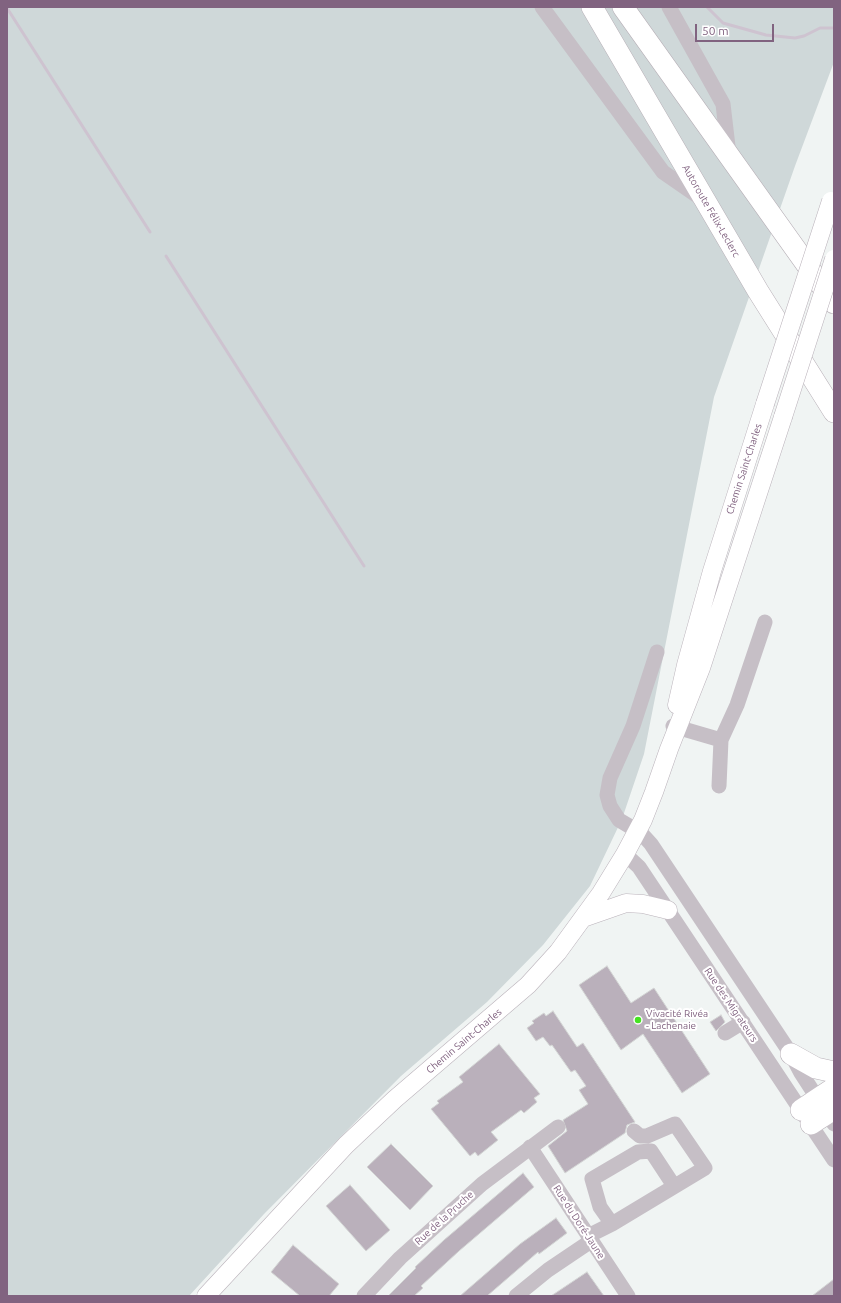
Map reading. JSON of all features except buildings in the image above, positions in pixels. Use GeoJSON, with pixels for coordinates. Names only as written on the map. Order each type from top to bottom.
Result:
{"type":"FeatureCollection","features":[{"type":"Feature","properties":{"kind":"highway","name":"Autoroute Félix-Leclerc"},"geometry":{"type":"LineString","coordinates":[[592,7],[774,316],[834,412]]}},
{"type":"Feature","properties":{"kind":"highway"},"geometry":{"type":"LineString","coordinates":[[623,7],[834,303]]}},
{"type":"Feature","properties":{"kind":"highway"},"geometry":{"type":"LineString","coordinates":[[791,1054],[816,1068],[834,1072]]}},
{"type":"Feature","properties":{"kind":"main road","name":"Chemin Saint-Charles"},"geometry":{"type":"LineString","coordinates":[[676,726],[686,664],[712,571],[833,197]]}},
{"type":"Feature","properties":{"kind":"main road","name":"Chemin Saint-Charles"},"geometry":{"type":"LineString","coordinates":[[206,1296],[346,1145],[395,1099],[528,985],[558,952],[583,918],[625,854],[654,792],[676,726],[701,668],[834,259]]}},
{"type":"Feature","properties":{"kind":"main road"},"geometry":{"type":"LineString","coordinates":[[583,918],[626,903],[643,904],[668,910]]}},
{"type":"Feature","properties":{"kind":"street"},"geometry":{"type":"LineString","coordinates":[[542,7],[663,172],[706,202]]}},
{"type":"Feature","properties":{"kind":"street"},"geometry":{"type":"LineString","coordinates":[[669,7],[723,104],[730,156]]}},
{"type":"Feature","properties":{"kind":"street"},"geometry":{"type":"LineString","coordinates":[[720,786],[721,740],[737,705],[765,622]]}},
{"type":"Feature","properties":{"kind":"street","name":"Rue des Migrateurs"},"geometry":{"type":"LineString","coordinates":[[657,652],[638,712],[607,788],[610,806],[616,817],[637,831],[651,844],[791,1054],[823,1110],[834,1160]]}},
{"type":"Feature","properties":{"kind":"street"},"geometry":{"type":"LineString","coordinates":[[676,726],[721,740]]}},
{"type":"Feature","properties":{"kind":"street","name":"Rue des Migrateurs"},"geometry":{"type":"LineString","coordinates":[[625,854],[640,867],[743,1022],[823,1110]]}},
{"type":"Feature","properties":{"kind":"street"},"geometry":{"type":"LineString","coordinates":[[725,1033],[743,1022]]}},
{"type":"Feature","properties":{"kind":"street"},"geometry":{"type":"LineString","coordinates":[[516,1296],[590,1238],[705,1168],[675,1124],[647,1136],[640,1136],[634,1131]]}},
{"type":"Feature","properties":{"kind":"street","name":"Rue de la Pruche"},"geometry":{"type":"LineString","coordinates":[[364,1296],[400,1258],[482,1184],[558,1127]]}},
{"type":"Feature","properties":{"kind":"street","name":"Rue du Doré-Jaune"},"geometry":{"type":"LineString","coordinates":[[530,1147],[628,1296]]}},
{"type":"Feature","properties":{"kind":"street"},"geometry":{"type":"LineString","coordinates":[[612,1224],[600,1207],[592,1179],[638,1152],[651,1151],[674,1186]]}},
{"type":"Feature","properties":{"kind":"shaded area"},"geometry":{"type":"Polygon","coordinates":[[[7,7],[834,7],[834,62],[795,166],[714,397],[644,754],[622,819],[590,886],[543,945],[487,1002],[401,1076],[264,1214],[189,1296],[7,1296],[7,7]]]}},
{"type":"Feature","properties":{"kind":"waterway"},"geometry":{"type":"LineString","coordinates":[[707,7],[723,23],[766,35],[795,38],[804,36],[820,28],[834,28]]}},
{"type":"Feature","properties":{"kind":"waterway"},"geometry":{"type":"LineString","coordinates":[[7,8],[150,232]]}},
{"type":"Feature","properties":{"kind":"waterway"},"geometry":{"type":"LineString","coordinates":[[166,256],[364,566]]}},
{"type":"Feature","properties":{"kind":"place","name":"Vivacité Rivéa - Lachenaie"},"geometry":{"type":"Point","coordinates":[638,1020]}}]}
